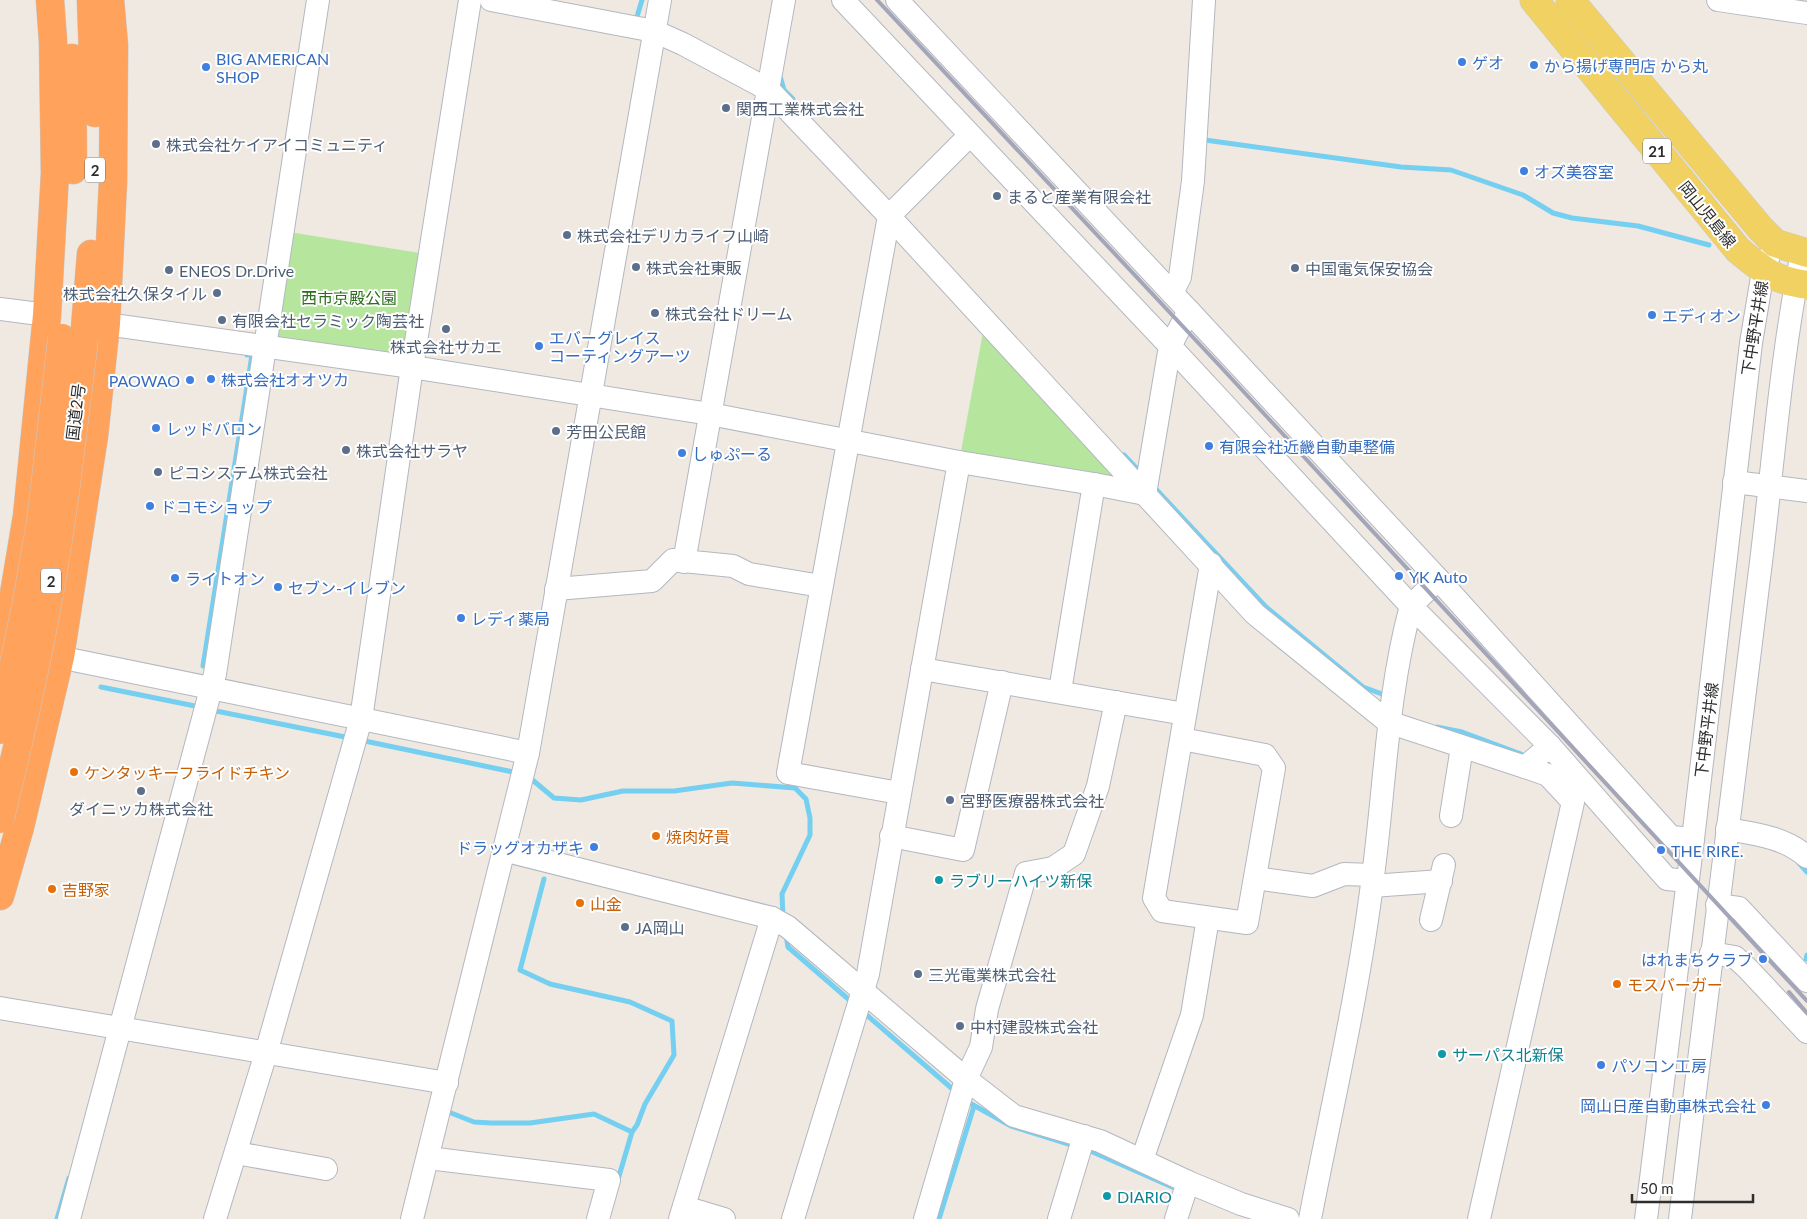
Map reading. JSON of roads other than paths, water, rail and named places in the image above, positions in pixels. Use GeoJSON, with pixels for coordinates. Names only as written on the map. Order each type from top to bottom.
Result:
{"type":"FeatureCollection","features":[{"type":"Feature","properties":{"kind":"highway"},"geometry":{"type":"LineString","coordinates":[[2,655],[27,516],[47,315],[55,174],[53,41],[50,0]]}},
{"type":"Feature","properties":{"kind":"highway","name":"国道2号"},"geometry":{"type":"LineString","coordinates":[[0,730],[26,606],[41,521],[84,334],[73,179],[74,114],[69,0]]}},
{"type":"Feature","properties":{"kind":"highway","name":"国道2号"},"geometry":{"type":"LineString","coordinates":[[0,819],[30,695],[47,609],[61,522],[84,334],[95,180],[96,110],[90,0]]}},
{"type":"Feature","properties":{"kind":"highway"},"geometry":{"type":"LineString","coordinates":[[0,896],[20,827],[60,657],[94,436],[84,334],[113,182],[114,45],[110,0]]}},
{"type":"Feature","properties":{"kind":"main road","name":"岡山児島線"},"geometry":{"type":"LineString","coordinates":[[1534,0],[1738,250],[1763,271],[1779,280],[1801,284]]}},
{"type":"Feature","properties":{"kind":"main road","name":"岡山児島線"},"geometry":{"type":"LineString","coordinates":[[1570,0],[1775,243],[1805,253]]}},
{"type":"Feature","properties":{"kind":"street"},"geometry":{"type":"LineString","coordinates":[[69,1219],[115,1032],[209,702],[318,0]]}},
{"type":"Feature","properties":{"kind":"street"},"geometry":{"type":"LineString","coordinates":[[216,1219],[358,732],[412,367],[470,0]]}},
{"type":"Feature","properties":{"kind":"street"},"geometry":{"type":"LineString","coordinates":[[491,0],[654,31],[683,44],[769,90],[894,211],[1146,484],[1210,564],[1255,614],[1391,712],[1462,747],[1548,775],[1573,802],[1479,1219]]}},
{"type":"Feature","properties":{"kind":"street"},"geometry":{"type":"LineString","coordinates":[[412,1219],[524,768],[660,0]]}},
{"type":"Feature","properties":{"kind":"street"},"geometry":{"type":"LineString","coordinates":[[684,562],[784,0]]}},
{"type":"Feature","properties":{"kind":"street"},"geometry":{"type":"LineString","coordinates":[[844,0],[1412,606],[1550,746],[1667,879],[1688,881]]}},
{"type":"Feature","properties":{"kind":"street"},"geometry":{"type":"LineString","coordinates":[[897,0],[1438,579],[1671,837],[1693,839]]}},
{"type":"Feature","properties":{"kind":"street"},"geometry":{"type":"LineString","coordinates":[[1172,293],[1180,277],[1192,181],[1204,0]]}},
{"type":"Feature","properties":{"kind":"street"},"geometry":{"type":"LineString","coordinates":[[1718,0],[1807,13]]}},
{"type":"Feature","properties":{"kind":"street"},"geometry":{"type":"LineString","coordinates":[[899,793],[788,773],[848,441],[894,211],[970,135]]}},
{"type":"Feature","properties":{"kind":"street","name":"下中野平井線"},"geometry":{"type":"LineString","coordinates":[[1646,1219],[1751,343],[1763,271],[1775,243]]}},
{"type":"Feature","properties":{"kind":"street","name":"下中野平井線"},"geometry":{"type":"LineString","coordinates":[[1680,1219],[1711,953],[1771,488],[1786,348],[1801,284],[1805,253]]}},
{"type":"Feature","properties":{"kind":"street"},"geometry":{"type":"LineString","coordinates":[[0,309],[47,315]]}},
{"type":"Feature","properties":{"kind":"street"},"geometry":{"type":"LineString","coordinates":[[1146,484],[1170,346],[1189,311]]}},
{"type":"Feature","properties":{"kind":"street"},"geometry":{"type":"LineString","coordinates":[[84,334],[265,346],[710,414],[959,462],[1094,484],[1146,484]]}},
{"type":"Feature","properties":{"kind":"street"},"geometry":{"type":"LineString","coordinates":[[792,1219],[860,1002],[959,462]]}},
{"type":"Feature","properties":{"kind":"street"},"geometry":{"type":"LineString","coordinates":[[1734,482],[1807,491]]}},
{"type":"Feature","properties":{"kind":"street"},"geometry":{"type":"LineString","coordinates":[[1060,691],[1094,484]]}},
{"type":"Feature","properties":{"kind":"street"},"geometry":{"type":"LineString","coordinates":[[556,589],[652,581],[673,560],[733,566],[749,574],[822,586]]}},
{"type":"Feature","properties":{"kind":"street"},"geometry":{"type":"LineString","coordinates":[[1182,738],[1265,755],[1274,768],[1247,923],[1162,911],[1154,898],[1210,564]]}},
{"type":"Feature","properties":{"kind":"street"},"geometry":{"type":"LineString","coordinates":[[1310,1219],[1360,964],[1372,881],[1391,712],[1412,606],[1438,579]]}},
{"type":"Feature","properties":{"kind":"street"},"geometry":{"type":"LineString","coordinates":[[2,655],[60,657],[209,702],[524,768]]}},
{"type":"Feature","properties":{"kind":"street"},"geometry":{"type":"LineString","coordinates":[[922,669],[1060,691],[1185,714]]}},
{"type":"Feature","properties":{"kind":"street"},"geometry":{"type":"LineString","coordinates":[[891,836],[963,850],[1002,682]]}},
{"type":"Feature","properties":{"kind":"street"},"geometry":{"type":"LineString","coordinates":[[925,1219],[962,1090],[981,1047],[987,1008],[1026,873],[1053,868],[1074,854],[1098,786],[1116,702]]}},
{"type":"Feature","properties":{"kind":"street"},"geometry":{"type":"LineString","coordinates":[[1525,767],[1550,746]]}},
{"type":"Feature","properties":{"kind":"street"},"geometry":{"type":"LineString","coordinates":[[1451,816],[1462,747]]}},
{"type":"Feature","properties":{"kind":"street"},"geometry":{"type":"LineString","coordinates":[[1727,829],[1771,837],[1789,843],[1807,857]]}},
{"type":"Feature","properties":{"kind":"street"},"geometry":{"type":"LineString","coordinates":[[503,850],[780,922],[860,1002],[962,1090],[1014,1116],[1082,1144],[1142,1160],[1186,1189],[1276,1217]]}},
{"type":"Feature","properties":{"kind":"street"},"geometry":{"type":"LineString","coordinates":[[1255,878],[1313,886],[1344,874],[1372,881],[1442,873],[1432,920]]}},
{"type":"Feature","properties":{"kind":"street"},"geometry":{"type":"LineString","coordinates":[[1717,905],[1739,908],[1807,981]]}},
{"type":"Feature","properties":{"kind":"street"},"geometry":{"type":"LineString","coordinates":[[1142,1160],[1192,1014],[1208,918]]}},
{"type":"Feature","properties":{"kind":"street"},"geometry":{"type":"LineString","coordinates":[[724,1219],[682,1213],[780,922]]}},
{"type":"Feature","properties":{"kind":"street"},"geometry":{"type":"LineString","coordinates":[[1711,953],[1735,958],[1748,968],[1807,1032]]}},
{"type":"Feature","properties":{"kind":"street"},"geometry":{"type":"LineString","coordinates":[[0,1008],[115,1032],[264,1059],[447,1083]]}},
{"type":"Feature","properties":{"kind":"street"},"geometry":{"type":"LineString","coordinates":[[1059,1219],[1082,1144]]}},
{"type":"Feature","properties":{"kind":"street"},"geometry":{"type":"LineString","coordinates":[[236,1153],[326,1169]]}},
{"type":"Feature","properties":{"kind":"street"},"geometry":{"type":"LineString","coordinates":[[428,1158],[609,1180],[598,1219]]}},
{"type":"Feature","properties":{"kind":"street"},"geometry":{"type":"LineString","coordinates":[[1176,1219],[1186,1189]]}},
{"type":"Feature","properties":{"kind":"waterway"},"geometry":{"type":"LineString","coordinates":[[636,20],[642,0]]}},
{"type":"Feature","properties":{"kind":"waterway"},"geometry":{"type":"LineString","coordinates":[[780,76],[784,90],[793,99]]}},
{"type":"Feature","properties":{"kind":"waterway"},"geometry":{"type":"LineString","coordinates":[[1205,140],[1401,167],[1451,170],[1523,195],[1553,213],[1572,218],[1638,226],[1709,245]]}},
{"type":"Feature","properties":{"kind":"waterway"},"geometry":{"type":"LineString","coordinates":[[203,666],[252,355],[247,355]]}},
{"type":"Feature","properties":{"kind":"waterway"},"geometry":{"type":"LineString","coordinates":[[1124,455],[1142,474]]}},
{"type":"Feature","properties":{"kind":"waterway"},"geometry":{"type":"LineString","coordinates":[[1153,486],[1266,607],[1363,687],[1382,694],[1386,699]]}},
{"type":"Feature","properties":{"kind":"waterway"},"geometry":{"type":"LineString","coordinates":[[101,687],[200,707]]}},
{"type":"Feature","properties":{"kind":"waterway"},"geometry":{"type":"LineString","coordinates":[[211,710],[350,738]]}},
{"type":"Feature","properties":{"kind":"waterway"},"geometry":{"type":"LineString","coordinates":[[1437,727],[1462,732],[1521,754]]}},
{"type":"Feature","properties":{"kind":"waterway"},"geometry":{"type":"LineString","coordinates":[[360,740],[518,773]]}},
{"type":"Feature","properties":{"kind":"waterway"},"geometry":{"type":"LineString","coordinates":[[529,777],[554,798],[581,800],[623,791],[674,791],[732,783],[795,788],[806,799],[810,818],[810,835],[782,894],[783,917]]}},
{"type":"Feature","properties":{"kind":"waterway"},"geometry":{"type":"LineString","coordinates":[[1799,863],[1807,872]]}},
{"type":"Feature","properties":{"kind":"waterway"},"geometry":{"type":"LineString","coordinates":[[544,879],[520,970],[550,984],[630,1002],[672,1021],[674,1055],[645,1104],[637,1125],[632,1132]]}},
{"type":"Feature","properties":{"kind":"waterway"},"geometry":{"type":"LineString","coordinates":[[786,935],[788,947],[854,1004]]}},
{"type":"Feature","properties":{"kind":"waterway"},"geometry":{"type":"LineString","coordinates":[[1806,959],[1807,955]]}},
{"type":"Feature","properties":{"kind":"waterway"},"geometry":{"type":"LineString","coordinates":[[862,1011],[956,1092]]}},
{"type":"Feature","properties":{"kind":"waterway"},"geometry":{"type":"LineString","coordinates":[[966,1101],[1011,1126],[1075,1146]]}},
{"type":"Feature","properties":{"kind":"waterway"},"geometry":{"type":"LineString","coordinates":[[939,1219],[974,1106]]}},
{"type":"Feature","properties":{"kind":"waterway"},"geometry":{"type":"LineString","coordinates":[[446,1111],[474,1122],[491,1123],[530,1123],[594,1114],[632,1132],[617,1183]]}},
{"type":"Feature","properties":{"kind":"waterway"},"geometry":{"type":"LineString","coordinates":[[1086,1149],[1179,1190]]}},
{"type":"Feature","properties":{"kind":"waterway"},"geometry":{"type":"LineString","coordinates":[[57,1219],[69,1178]]}},
{"type":"Feature","properties":{"kind":"railway"},"geometry":{"type":"LineString","coordinates":[[877,0],[1219,365],[1807,1001]]}},
{"type":"Feature","properties":{"kind":"railway"},"geometry":{"type":"LineString","coordinates":[[1789,992],[1807,1013]]}},
{"type":"Feature","properties":{"kind":"place","name":"ゲオ"},"geometry":{"type":"Point","coordinates":[1462,62]}},
{"type":"Feature","properties":{"kind":"place","name":"から揚げ専門店 から丸"},"geometry":{"type":"Point","coordinates":[1534,65]}},
{"type":"Feature","properties":{"kind":"place","name":"BIG AMERICAN SHOP"},"geometry":{"type":"Point","coordinates":[206,67]}},
{"type":"Feature","properties":{"kind":"place","name":"関西工業株式会社"},"geometry":{"type":"Point","coordinates":[726,108]}},
{"type":"Feature","properties":{"kind":"place","name":"株式会社ケイアイコミュニティ"},"geometry":{"type":"Point","coordinates":[156,144]}},
{"type":"Feature","properties":{"kind":"place","name":"オズ美容室"},"geometry":{"type":"Point","coordinates":[1524,171]}},
{"type":"Feature","properties":{"kind":"place","name":"まると産業有限会社"},"geometry":{"type":"Point","coordinates":[997,196]}},
{"type":"Feature","properties":{"kind":"place","name":"株式会社デリカライフ山崎"},"geometry":{"type":"Point","coordinates":[567,235]}},
{"type":"Feature","properties":{"kind":"place","name":"株式会社東販"},"geometry":{"type":"Point","coordinates":[636,267]}},
{"type":"Feature","properties":{"kind":"place","name":"中国電気保安協会"},"geometry":{"type":"Point","coordinates":[1295,268]}},
{"type":"Feature","properties":{"kind":"place","name":"ENEOS Dr.Drive"},"geometry":{"type":"Point","coordinates":[169,270]}},
{"type":"Feature","properties":{"kind":"place","name":"株式会社久保タイル"},"geometry":{"type":"Point","coordinates":[217,293]}},
{"type":"Feature","properties":{"kind":"place","name":"株式会社ドリーム"},"geometry":{"type":"Point","coordinates":[655,313]}},
{"type":"Feature","properties":{"kind":"place","name":"エディオン"},"geometry":{"type":"Point","coordinates":[1652,315]}},
{"type":"Feature","properties":{"kind":"place","name":"有限会社セラミック陶芸社"},"geometry":{"type":"Point","coordinates":[222,320]}},
{"type":"Feature","properties":{"kind":"place","name":"株式会社サカエ"},"geometry":{"type":"Point","coordinates":[446,329]}},
{"type":"Feature","properties":{"kind":"place","name":"エバーグレイス コーティングアーツ"},"geometry":{"type":"Point","coordinates":[539,346]}},
{"type":"Feature","properties":{"kind":"place","name":"株式会社オオツカ"},"geometry":{"type":"Point","coordinates":[211,379]}},
{"type":"Feature","properties":{"kind":"place","name":"PAOWAO"},"geometry":{"type":"Point","coordinates":[190,380]}},
{"type":"Feature","properties":{"kind":"place","name":"レッドバロン"},"geometry":{"type":"Point","coordinates":[156,428]}},
{"type":"Feature","properties":{"kind":"place","name":"芳田公民館"},"geometry":{"type":"Point","coordinates":[556,431]}},
{"type":"Feature","properties":{"kind":"place","name":"有限会社近畿自動車整備"},"geometry":{"type":"Point","coordinates":[1209,446]}},
{"type":"Feature","properties":{"kind":"place","name":"株式会社サラヤ"},"geometry":{"type":"Point","coordinates":[346,450]}},
{"type":"Feature","properties":{"kind":"place","name":"しゅぷーる"},"geometry":{"type":"Point","coordinates":[682,453]}},
{"type":"Feature","properties":{"kind":"place","name":"ピコシステム株式会社"},"geometry":{"type":"Point","coordinates":[158,472]}},
{"type":"Feature","properties":{"kind":"place","name":"ドコモショップ"},"geometry":{"type":"Point","coordinates":[150,506]}},
{"type":"Feature","properties":{"kind":"place","name":"YK Auto"},"geometry":{"type":"Point","coordinates":[1399,576]}},
{"type":"Feature","properties":{"kind":"place","name":"ライトオン"},"geometry":{"type":"Point","coordinates":[175,578]}},
{"type":"Feature","properties":{"kind":"place","name":"セブン-イレブン"},"geometry":{"type":"Point","coordinates":[278,587]}},
{"type":"Feature","properties":{"kind":"place","name":"レディ薬局"},"geometry":{"type":"Point","coordinates":[461,618]}},
{"type":"Feature","properties":{"kind":"place","name":"ケンタッキーフライドチキン"},"geometry":{"type":"Point","coordinates":[74,772]}},
{"type":"Feature","properties":{"kind":"place","name":"ダイニッカ株式会社"},"geometry":{"type":"Point","coordinates":[141,791]}},
{"type":"Feature","properties":{"kind":"place","name":"宮野医療器株式会社"},"geometry":{"type":"Point","coordinates":[950,800]}},
{"type":"Feature","properties":{"kind":"place","name":"焼肉好貴"},"geometry":{"type":"Point","coordinates":[656,836]}},
{"type":"Feature","properties":{"kind":"place","name":"ドラッグオカザキ"},"geometry":{"type":"Point","coordinates":[594,847]}},
{"type":"Feature","properties":{"kind":"place","name":"THE RIRE."},"geometry":{"type":"Point","coordinates":[1661,850]}},
{"type":"Feature","properties":{"kind":"place","name":"ラブリーハイツ新保"},"geometry":{"type":"Point","coordinates":[939,880]}},
{"type":"Feature","properties":{"kind":"place","name":"吉野家"},"geometry":{"type":"Point","coordinates":[52,889]}},
{"type":"Feature","properties":{"kind":"place","name":"山金"},"geometry":{"type":"Point","coordinates":[580,903]}},
{"type":"Feature","properties":{"kind":"place","name":"JA岡山"},"geometry":{"type":"Point","coordinates":[625,927]}},
{"type":"Feature","properties":{"kind":"place","name":"はれまちクラブ"},"geometry":{"type":"Point","coordinates":[1763,959]}},
{"type":"Feature","properties":{"kind":"place","name":"三光電業株式会社"},"geometry":{"type":"Point","coordinates":[918,974]}},
{"type":"Feature","properties":{"kind":"place","name":"モスバーガー"},"geometry":{"type":"Point","coordinates":[1617,984]}},
{"type":"Feature","properties":{"kind":"place","name":"中村建設株式会社"},"geometry":{"type":"Point","coordinates":[960,1026]}},
{"type":"Feature","properties":{"kind":"place","name":"サーパス北新保"},"geometry":{"type":"Point","coordinates":[1442,1054]}},
{"type":"Feature","properties":{"kind":"place","name":"パソコン工房"},"geometry":{"type":"Point","coordinates":[1601,1065]}},
{"type":"Feature","properties":{"kind":"place","name":"岡山日産自動車株式会社"},"geometry":{"type":"Point","coordinates":[1766,1105]}},
{"type":"Feature","properties":{"kind":"place","name":"DIARIO"},"geometry":{"type":"Point","coordinates":[1107,1196]}},
{"type":"Feature","properties":{"kind":"park label","name":"西市京殿公園"},"geometry":{"type":"Point","coordinates":[349,297]}}]}
